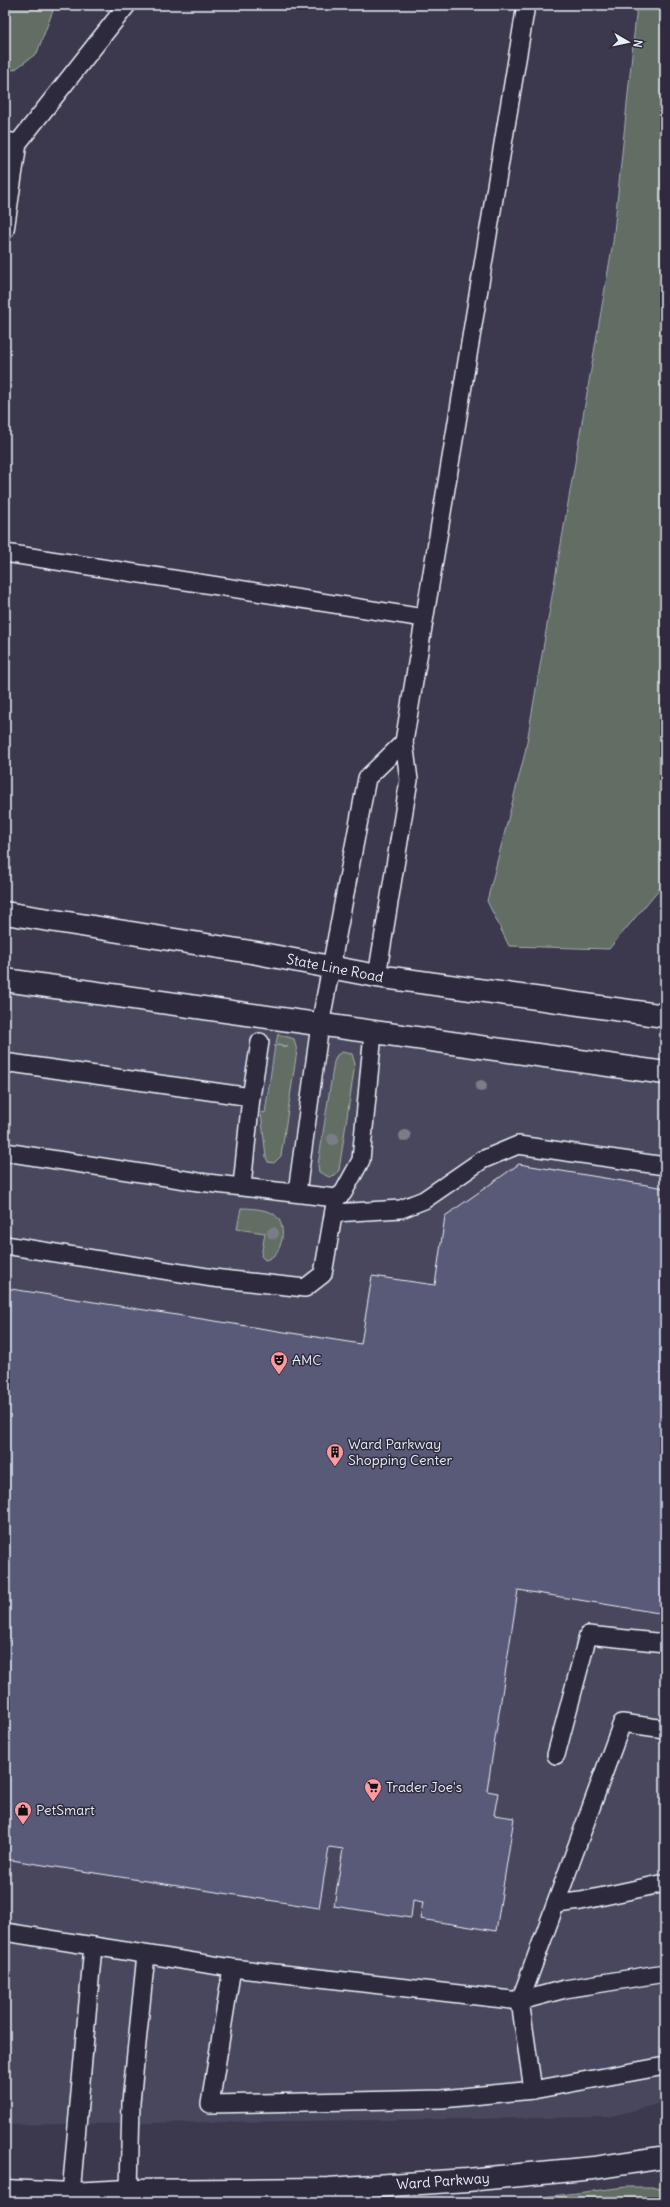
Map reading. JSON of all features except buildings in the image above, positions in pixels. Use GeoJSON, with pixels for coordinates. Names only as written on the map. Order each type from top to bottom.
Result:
{"type":"FeatureCollection","features":[{"type":"Feature","properties":{"kind":"main road","name":"State Line Road"},"geometry":{"type":"LineString","coordinates":[[5,913],[257,953],[377,976],[665,1016]]}},
{"type":"Feature","properties":{"kind":"main road"},"geometry":{"type":"LineString","coordinates":[[5,980],[665,1073]]}},
{"type":"Feature","properties":{"kind":"main road","name":"Ward Parkway"},"geometry":{"type":"LineString","coordinates":[[5,2190],[71,2194],[128,2191],[328,2189],[428,2183],[594,2168],[665,2157]]}},
{"type":"Feature","properties":{"kind":"lane"},"geometry":{"type":"LineString","coordinates":[[5,230],[12,142],[127,5]]}},
{"type":"Feature","properties":{"kind":"lane"},"geometry":{"type":"LineString","coordinates":[[377,976],[410,780],[404,742],[526,5]]}},
{"type":"Feature","properties":{"kind":"lane"},"geometry":{"type":"LineString","coordinates":[[5,553],[424,618]]}},
{"type":"Feature","properties":{"kind":"lane"},"geometry":{"type":"LineString","coordinates":[[297,1192],[320,1025],[367,778],[404,742]]}},
{"type":"Feature","properties":{"kind":"lane"},"geometry":{"type":"LineString","coordinates":[[5,1245],[213,1278],[305,1288],[323,1274],[335,1205],[361,1160],[373,1033]]}},
{"type":"Feature","properties":{"kind":"lane"},"geometry":{"type":"LineString","coordinates":[[242,1186],[251,1097],[260,1042]]}},
{"type":"Feature","properties":{"kind":"lane"},"geometry":{"type":"LineString","coordinates":[[5,1066],[11,1063],[251,1097]]}},
{"type":"Feature","properties":{"kind":"lane"},"geometry":{"type":"LineString","coordinates":[[5,1152],[199,1182],[297,1192],[335,1205],[401,1209],[424,1200],[482,1160],[518,1145],[665,1166]]}},
{"type":"Feature","properties":{"kind":"lane"},"geometry":{"type":"LineString","coordinates":[[556,1755],[588,1635],[665,1643]]}},
{"type":"Feature","properties":{"kind":"lane"},"geometry":{"type":"LineString","coordinates":[[533,2090],[520,2001],[622,1723],[665,1729]]}},
{"type":"Feature","properties":{"kind":"lane"},"geometry":{"type":"LineString","coordinates":[[556,1904],[581,1901],[665,1883]]}},
{"type":"Feature","properties":{"kind":"lane"},"geometry":{"type":"LineString","coordinates":[[5,1932],[232,1968],[520,2001],[565,1989],[665,1973]]}},
{"type":"Feature","properties":{"kind":"lane"},"geometry":{"type":"LineString","coordinates":[[71,2194],[93,1946]]}},
{"type":"Feature","properties":{"kind":"lane"},"geometry":{"type":"LineString","coordinates":[[128,2191],[131,2102],[146,1955]]}},
{"type":"Feature","properties":{"kind":"lane"},"geometry":{"type":"LineString","coordinates":[[232,1968],[210,2104],[442,2099],[533,2090],[665,2066]]}},
{"type":"Feature","properties":{"kind":"shaded area","name":"Ward Parkway Shopping Center"},"geometry":{"type":"Polygon","coordinates":[[[5,991],[665,1084],[665,2102],[609,2117],[5,2125],[5,991]]]}},
{"type":"Feature","properties":{"kind":"green space"},"geometry":{"type":"Polygon","coordinates":[[[5,5],[55,5],[37,53],[14,70],[5,68],[5,5]]]}},
{"type":"Feature","properties":{"kind":"green space"},"geometry":{"type":"Polygon","coordinates":[[[637,5],[665,5],[665,882],[609,949],[509,946],[487,901],[525,753],[613,242],[637,5]]]}},
{"type":"Feature","properties":{"kind":"green space"},"geometry":{"type":"Polygon","coordinates":[[[278,1034],[294,1039],[297,1051],[281,1156],[274,1163],[268,1162],[266,1157],[261,1112],[265,1113],[275,1045],[288,1047],[276,1043],[278,1034]]]}},
{"type":"Feature","properties":{"kind":"green space"},"geometry":{"type":"Polygon","coordinates":[[[342,1052],[352,1054],[355,1064],[339,1170],[335,1175],[329,1177],[319,1172],[318,1165],[334,1062],[337,1055],[342,1052]]]}},
{"type":"Feature","properties":{"kind":"green space"},"geometry":{"type":"Polygon","coordinates":[[[241,1208],[272,1213],[281,1223],[282,1238],[280,1246],[276,1253],[271,1257],[265,1260],[261,1256],[265,1233],[237,1229],[241,1208]]]}},
{"type":"Feature","properties":{"kind":"green space"},"geometry":{"type":"Polygon","coordinates":[[[626,2187],[652,2187],[665,2190],[665,2202],[501,2202],[626,2187]]]}},
{"type":"Feature","properties":{"kind":"place","name":"AMC"},"geometry":{"type":"Point","coordinates":[279,1375]}},
{"type":"Feature","properties":{"kind":"place","name":"Ward Parkway Shopping Center"},"geometry":{"type":"Point","coordinates":[335,1467]}},
{"type":"Feature","properties":{"kind":"place","name":"Trader Joe's"},"geometry":{"type":"Point","coordinates":[373,1802]}},
{"type":"Feature","properties":{"kind":"place","name":"PetSmart"},"geometry":{"type":"Point","coordinates":[23,1825]}}]}
